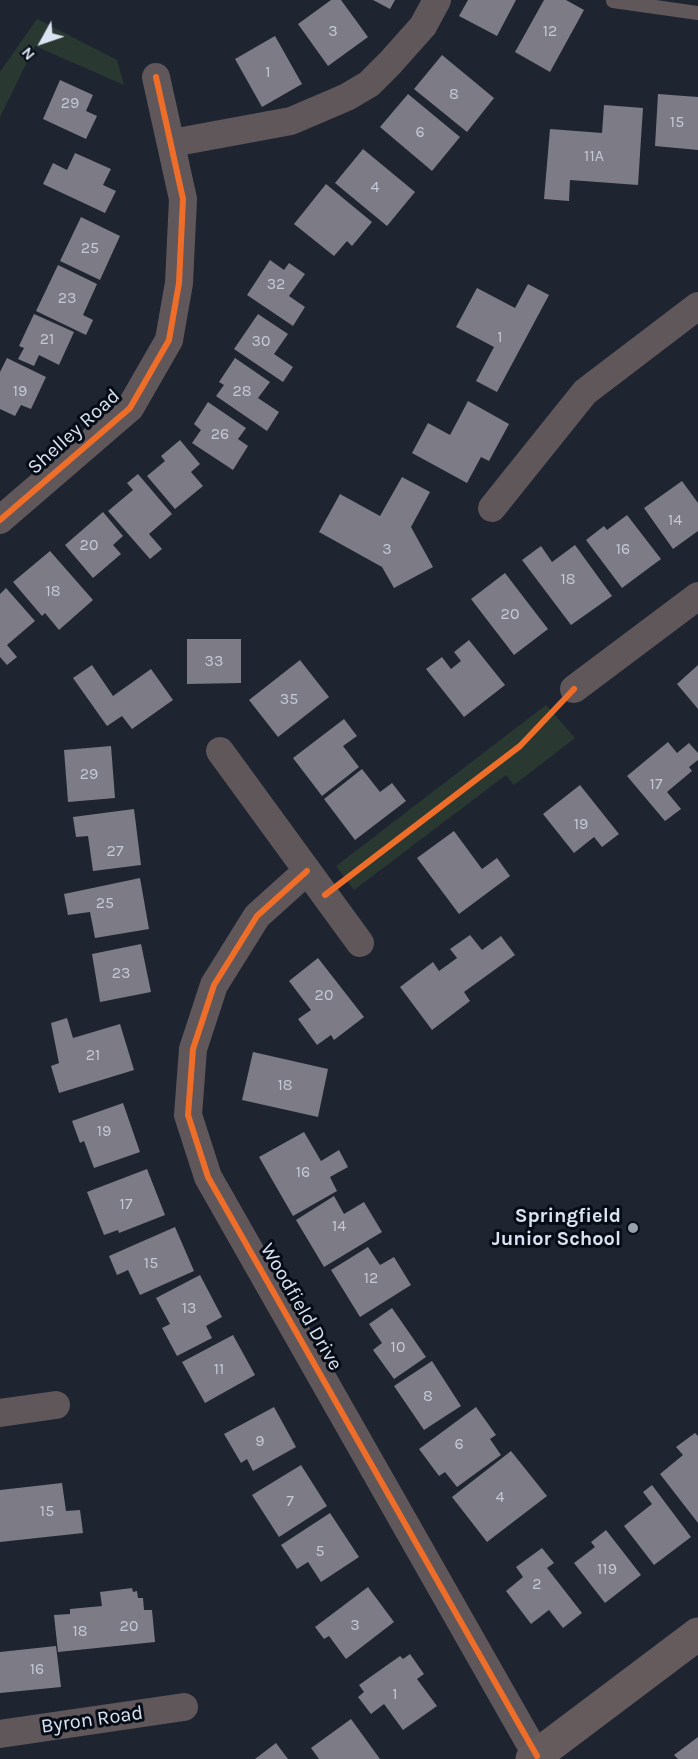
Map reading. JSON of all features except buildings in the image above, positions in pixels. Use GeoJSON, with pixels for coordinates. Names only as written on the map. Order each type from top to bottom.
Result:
{"type":"FeatureCollection","features":[{"type":"Feature","properties":{"kind":"street"},"geometry":{"type":"LineString","coordinates":[[172,144],[291,121],[347,97],[369,84],[390,63],[423,27],[437,0]]}},
{"type":"Feature","properties":{"kind":"street","name":"Shelley Road"},"geometry":{"type":"LineString","coordinates":[[0,520],[130,408],[168,340],[179,283],[183,199],[156,77]]}},
{"type":"Feature","properties":{"kind":"street"},"geometry":{"type":"LineString","coordinates":[[492,508],[585,392],[698,306]]}},
{"type":"Feature","properties":{"kind":"street"},"geometry":{"type":"LineString","coordinates":[[574,689],[698,596]]}},
{"type":"Feature","properties":{"kind":"street"},"geometry":{"type":"LineString","coordinates":[[219,751],[360,944]]}},
{"type":"Feature","properties":{"kind":"street","name":"Woodfield Drive"},"geometry":{"type":"LineString","coordinates":[[307,871],[257,916],[214,985],[192,1049],[188,1115],[208,1177],[535,1757]]}},
{"type":"Feature","properties":{"kind":"street"},"geometry":{"type":"LineString","coordinates":[[0,1413],[56,1405]]}},
{"type":"Feature","properties":{"kind":"street"},"geometry":{"type":"LineString","coordinates":[[535,1757],[698,1635]]}},
{"type":"Feature","properties":{"kind":"street","name":"Byron Road"},"geometry":{"type":"LineString","coordinates":[[0,1734],[184,1707]]}},
{"type":"Feature","properties":{"kind":"lane"},"geometry":{"type":"LineString","coordinates":[[612,1],[698,12]]}},
{"type":"Feature","properties":{"kind":"green space"},"geometry":{"type":"Polygon","coordinates":[[[37,19],[117,60],[124,85],[35,46],[0,117],[0,72],[37,19]]]}},
{"type":"Feature","properties":{"kind":"green space"},"geometry":{"type":"Polygon","coordinates":[[[546,705],[575,738],[514,785],[506,775],[354,890],[336,866],[546,705]]]}},
{"type":"Feature","properties":{"kind":"cycle path"},"geometry":{"type":"LineString","coordinates":[[0,520],[130,408],[169,340],[179,283],[183,199],[156,77]]}},
{"type":"Feature","properties":{"kind":"cycle path"},"geometry":{"type":"LineString","coordinates":[[325,895],[520,746],[574,689]]}},
{"type":"Feature","properties":{"kind":"cycle path"},"geometry":{"type":"LineString","coordinates":[[307,871],[257,916],[214,985],[193,1049],[188,1115],[208,1177],[537,1756]]}},
{"type":"Feature","properties":{"kind":"place","name":"Springfield Junior School"},"geometry":{"type":"Point","coordinates":[633,1228]}}]}
